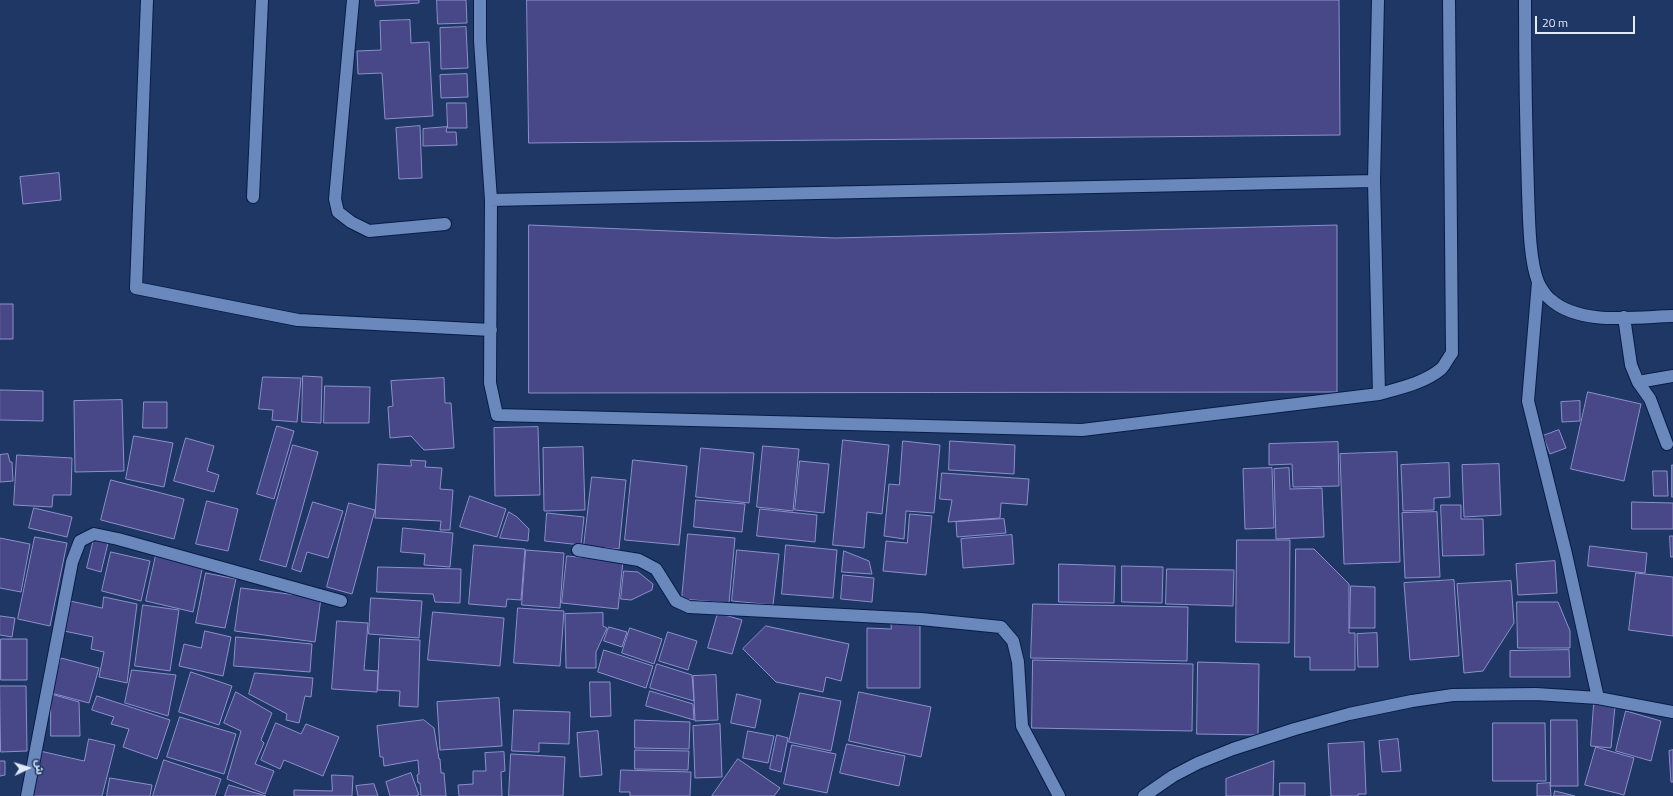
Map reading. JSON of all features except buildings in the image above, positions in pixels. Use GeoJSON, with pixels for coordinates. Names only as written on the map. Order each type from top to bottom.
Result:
{"type":"FeatureCollection","features":[{"type":"Feature","properties":{"kind":"street"},"geometry":{"type":"LineString","coordinates":[[148,0],[136,288],[298,320],[491,330]]}},
{"type":"Feature","properties":{"kind":"street"},"geometry":{"type":"LineString","coordinates":[[253,197],[262,0]]}},
{"type":"Feature","properties":{"kind":"street"},"geometry":{"type":"LineString","coordinates":[[353,0],[335,199],[338,212],[351,222],[369,231],[445,224]]}},
{"type":"Feature","properties":{"kind":"street"},"geometry":{"type":"LineString","coordinates":[[480,0],[480,40],[491,200],[490,383],[497,415],[1082,430],[1379,394],[1412,384],[1442,368],[1452,353],[1449,0]]}},
{"type":"Feature","properties":{"kind":"street"},"geometry":{"type":"LineString","coordinates":[[1378,0],[1374,181],[1379,394]]}},
{"type":"Feature","properties":{"kind":"street"},"geometry":{"type":"LineString","coordinates":[[1525,0],[1526,146],[1529,215],[1532,255],[1538,282],[1528,401],[1566,554],[1598,698]]}},
{"type":"Feature","properties":{"kind":"street"},"geometry":{"type":"LineString","coordinates":[[491,200],[1374,181]]}},
{"type":"Feature","properties":{"kind":"street"},"geometry":{"type":"LineString","coordinates":[[1538,282],[1549,299],[1565,309],[1583,316],[1673,316]]}},
{"type":"Feature","properties":{"kind":"street"},"geometry":{"type":"LineString","coordinates":[[1624,317],[1631,365],[1638,382],[1650,399],[1667,444]]}},
{"type":"Feature","properties":{"kind":"street"},"geometry":{"type":"LineString","coordinates":[[1638,382],[1673,376]]}},
{"type":"Feature","properties":{"kind":"street"},"geometry":{"type":"LineString","coordinates":[[27,796],[72,562],[80,541],[94,534],[118,539],[341,601]]}},
{"type":"Feature","properties":{"kind":"street"},"geometry":{"type":"LineString","coordinates":[[578,550],[639,560],[656,569],[676,601],[689,607],[921,619],[1001,627],[1013,641],[1018,662],[1022,726],[1059,796]]}},
{"type":"Feature","properties":{"kind":"street"},"geometry":{"type":"LineString","coordinates":[[1144,796],[1172,776],[1198,763],[1240,747],[1349,714],[1453,694],[1536,694],[1598,698],[1673,712]]}}]}
